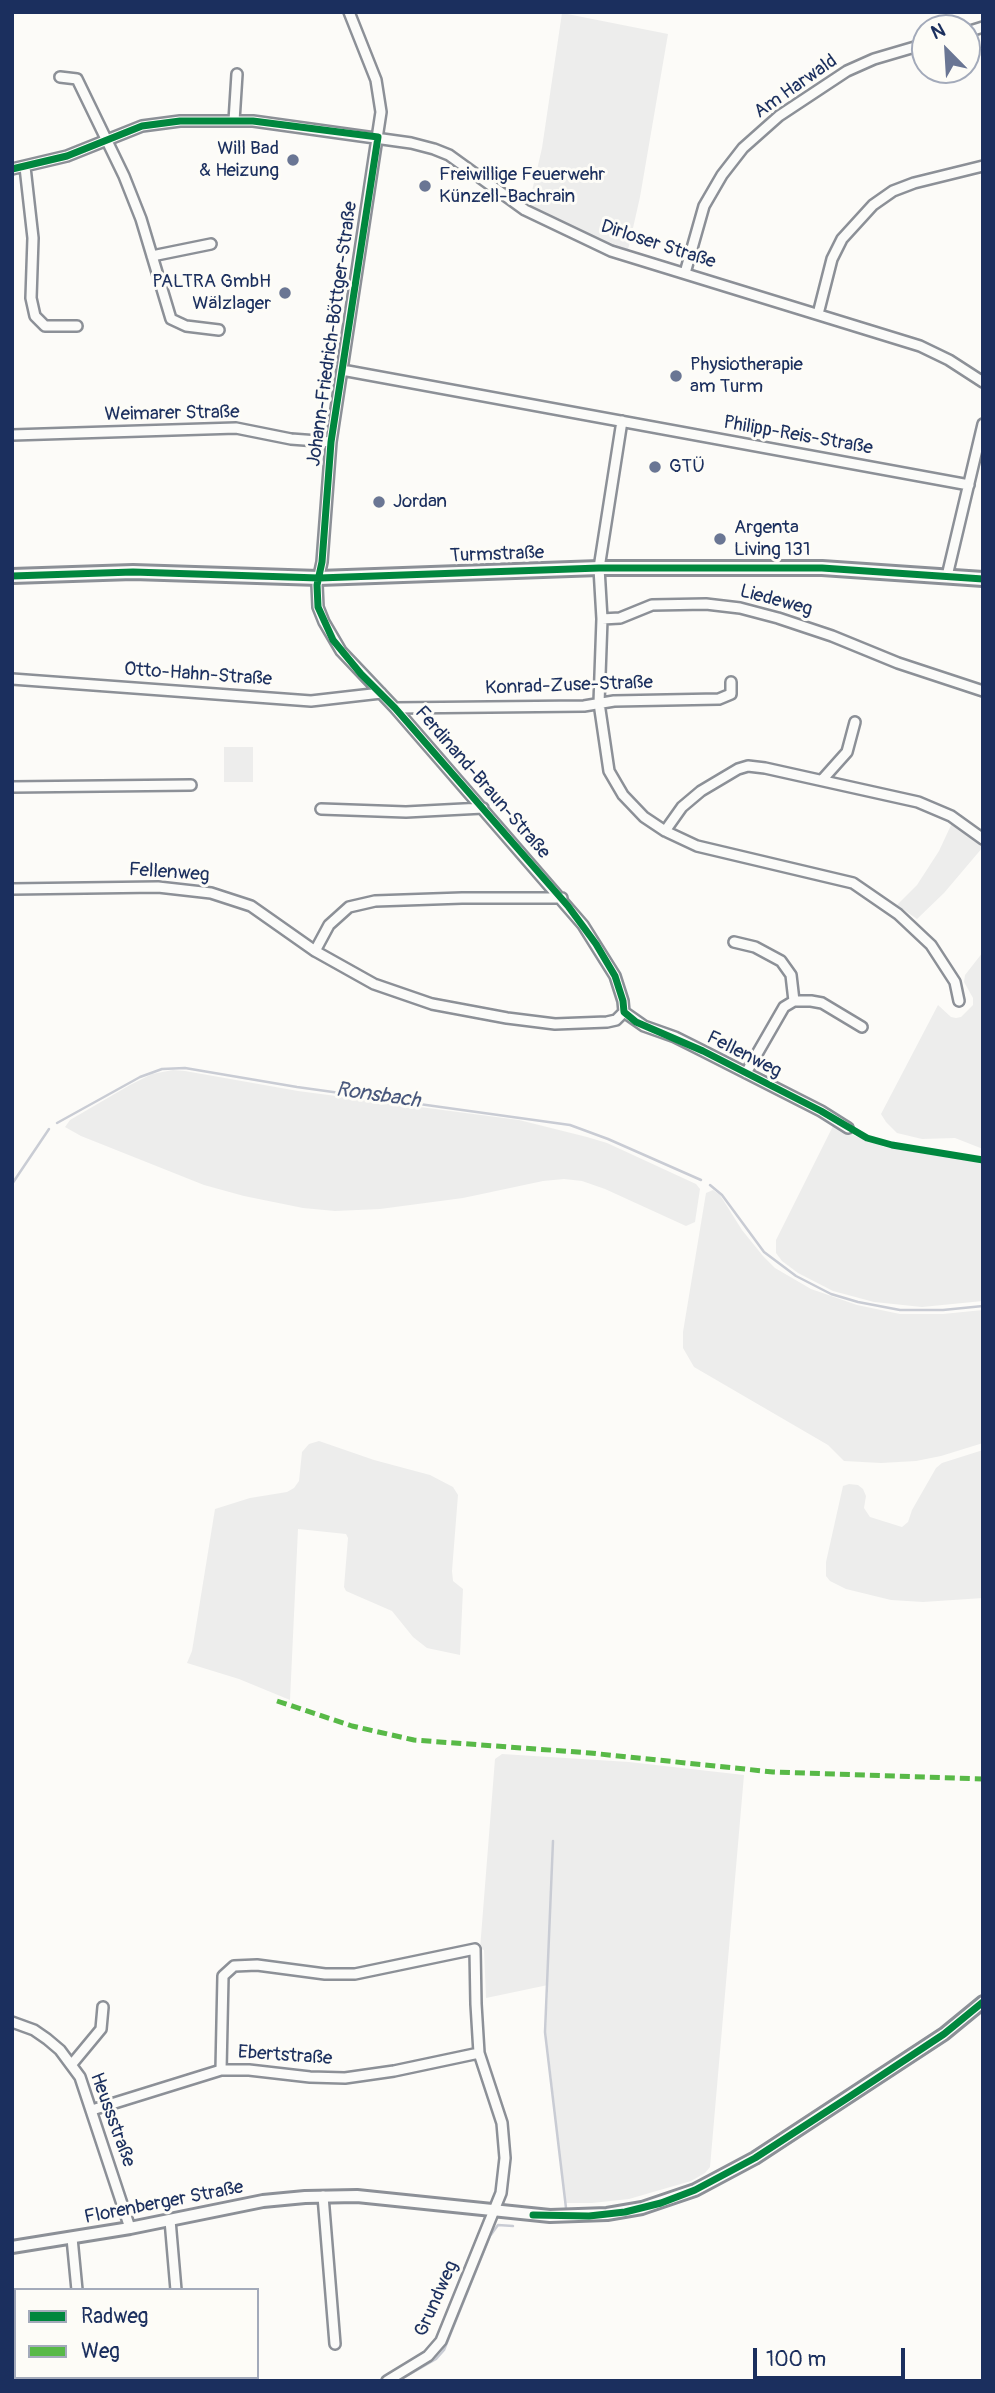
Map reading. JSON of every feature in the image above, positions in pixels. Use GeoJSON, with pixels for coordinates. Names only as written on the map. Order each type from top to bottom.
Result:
{"type":"FeatureCollection","features":[{"type":"Feature","properties":{"kind":"main road","name":"Turmstraße"},"geometry":{"type":"LineString","coordinates":[[12,576],[133,572],[319,578],[599,568],[822,568],[983,579]]}},
{"type":"Feature","properties":{"kind":"street"},"geometry":{"type":"LineString","coordinates":[[349,12],[376,80],[381,112],[378,137]]}},
{"type":"Feature","properties":{"kind":"street","name":"Am Harwald"},"geometry":{"type":"LineString","coordinates":[[685,273],[705,206],[722,175],[743,148],[779,116],[847,71],[874,59],[911,48]]}},
{"type":"Feature","properties":{"kind":"street"},"geometry":{"type":"LineString","coordinates":[[234,121],[237,74]]}},
{"type":"Feature","properties":{"kind":"street"},"geometry":{"type":"LineString","coordinates":[[60,77],[77,79],[107,140],[137,208],[171,319],[186,326],[219,330]]}},
{"type":"Feature","properties":{"kind":"street","name":"Dirloser Straße"},"geometry":{"type":"LineString","coordinates":[[12,169],[67,156],[125,132],[156,123],[193,120],[272,123],[378,137],[434,149],[449,155],[509,200],[546,222],[611,251],[935,352],[983,382]]}},
{"type":"Feature","properties":{"kind":"street","name":"Johann-Friedrich-Böttger-Straße"},"geometry":{"type":"LineString","coordinates":[[319,578],[331,442],[378,137]]}},
{"type":"Feature","properties":{"kind":"street"},"geometry":{"type":"LineString","coordinates":[[818,314],[832,259],[842,239],[873,205],[893,191],[914,183],[983,166]]}},
{"type":"Feature","properties":{"kind":"street"},"geometry":{"type":"LineString","coordinates":[[25,167],[33,238],[31,298],[35,316],[45,326],[77,326]]}},
{"type":"Feature","properties":{"kind":"street"},"geometry":{"type":"LineString","coordinates":[[152,256],[211,244]]}},
{"type":"Feature","properties":{"kind":"street","name":"Philipp-Reis-Straße"},"geometry":{"type":"LineString","coordinates":[[342,370],[969,485]]}},
{"type":"Feature","properties":{"kind":"street"},"geometry":{"type":"LineString","coordinates":[[622,421],[599,568],[603,619],[599,703],[610,771],[623,795],[644,817],[665,831],[697,846],[853,883],[898,914],[931,945],[955,982],[958,1001]]}},
{"type":"Feature","properties":{"kind":"street"},"geometry":{"type":"LineString","coordinates":[[947,576],[983,424]]}},
{"type":"Feature","properties":{"kind":"street","name":"Weimarer Straße"},"geometry":{"type":"LineString","coordinates":[[12,435],[236,428],[291,439],[331,442]]}},
{"type":"Feature","properties":{"kind":"street","name":"Ferdinand-Braun-Straße"},"geometry":{"type":"LineString","coordinates":[[319,578],[318,607],[328,631],[361,674],[395,708],[562,898],[606,960],[619,987],[624,1012]]}},
{"type":"Feature","properties":{"kind":"street","name":"Liedeweg"},"geometry":{"type":"LineString","coordinates":[[603,619],[620,618],[652,605],[706,604],[740,608],[832,636],[898,663],[983,691]]}},
{"type":"Feature","properties":{"kind":"street","name":"Otto-Hahn-Straße"},"geometry":{"type":"LineString","coordinates":[[12,679],[311,701],[381,693]]}},
{"type":"Feature","properties":{"kind":"street","name":"Konrad-Zuse-Straße"},"geometry":{"type":"LineString","coordinates":[[395,708],[584,706],[599,703],[719,699],[731,694],[731,682]]}},
{"type":"Feature","properties":{"kind":"street"},"geometry":{"type":"LineString","coordinates":[[822,780],[847,752],[855,722]]}},
{"type":"Feature","properties":{"kind":"street"},"geometry":{"type":"LineString","coordinates":[[665,831],[682,807],[701,790],[748,766],[918,802],[951,816],[983,839]]}},
{"type":"Feature","properties":{"kind":"street"},"geometry":{"type":"LineString","coordinates":[[12,787],[191,785]]}},
{"type":"Feature","properties":{"kind":"street"},"geometry":{"type":"LineString","coordinates":[[321,808],[406,812],[483,808]]}},
{"type":"Feature","properties":{"kind":"street","name":"Fellenweg"},"geometry":{"type":"LineString","coordinates":[[12,888],[158,887],[211,893],[251,906],[315,951],[374,984],[432,1003],[555,1024],[607,1022],[616,1020],[624,1012],[644,1026],[674,1037],[821,1111],[848,1128]]}},
{"type":"Feature","properties":{"kind":"street"},"geometry":{"type":"LineString","coordinates":[[315,951],[329,925],[349,907],[375,901],[562,898]]}},
{"type":"Feature","properties":{"kind":"street"},"geometry":{"type":"LineString","coordinates":[[734,942],[755,947],[781,961],[791,975],[794,1001]]}},
{"type":"Feature","properties":{"kind":"street"},"geometry":{"type":"LineString","coordinates":[[746,1073],[784,1007],[794,1001],[822,1003],[862,1027]]}},
{"type":"Feature","properties":{"kind":"street","name":"Grundweg"},"geometry":{"type":"LineString","coordinates":[[221,2070],[223,1976],[228,1969],[240,1964],[342,1975],[475,1949],[480,2053],[502,2123],[505,2158],[501,2193],[441,2341],[428,2356],[387,2381]]}},
{"type":"Feature","properties":{"kind":"street","name":"Florenberger Straße"},"geometry":{"type":"LineString","coordinates":[[12,2247],[130,2228],[263,2201],[323,2196],[357,2196],[533,2215],[589,2216],[625,2212],[661,2203],[704,2186],[754,2158],[933,2041],[983,2002]]}},
{"type":"Feature","properties":{"kind":"street","name":"Heussstraße"},"geometry":{"type":"LineString","coordinates":[[72,2064],[101,2029],[103,2007]]}},
{"type":"Feature","properties":{"kind":"street","name":"Heussstraße"},"geometry":{"type":"LineString","coordinates":[[12,2022],[34,2030],[47,2039],[72,2064],[92,2110],[130,2228]]}},
{"type":"Feature","properties":{"kind":"street","name":"Ebertstraße"},"geometry":{"type":"LineString","coordinates":[[92,2110],[221,2070],[345,2078],[480,2053]]}},
{"type":"Feature","properties":{"kind":"street"},"geometry":{"type":"LineString","coordinates":[[323,2196],[335,2344]]}},
{"type":"Feature","properties":{"kind":"street"},"geometry":{"type":"LineString","coordinates":[[170,2220],[176,2288]]}},
{"type":"Feature","properties":{"kind":"street"},"geometry":{"type":"LineString","coordinates":[[72,2238],[77,2288]]}},
{"type":"Feature","properties":{"kind":"street"},"geometry":{"type":"LineString","coordinates":[[12,2344],[14,2362]]}},
{"type":"Feature","properties":{"kind":"shaded area"},"geometry":{"type":"Polygon","coordinates":[[[562,13],[668,34],[640,197],[628,250],[546,215],[529,204],[542,148],[562,13]]]}},
{"type":"Feature","properties":{"kind":"shaded area"},"geometry":{"type":"Polygon","coordinates":[[[224,747],[253,747],[253,782],[224,782],[224,747]]]}},
{"type":"Feature","properties":{"kind":"shaded area"},"geometry":{"type":"Polygon","coordinates":[[[952,823],[983,847],[944,893],[917,919],[897,905],[917,885],[939,851],[952,823]]]}},
{"type":"Feature","properties":{"kind":"shaded area"},"geometry":{"type":"Polygon","coordinates":[[[983,952],[983,1149],[955,1138],[922,1139],[897,1133],[881,1114],[938,1005],[951,1017],[956,1018],[961,1017],[973,1005],[973,998],[964,982],[965,975],[983,952]]]}},
{"type":"Feature","properties":{"kind":"shaded area"},"geometry":{"type":"Polygon","coordinates":[[[173,1070],[298,1091],[519,1120],[587,1137],[607,1143],[696,1184],[700,1189],[695,1222],[686,1226],[605,1189],[582,1181],[564,1179],[463,1198],[380,1209],[335,1211],[303,1208],[204,1185],[81,1136],[65,1127],[70,1120],[130,1085],[152,1074],[173,1070]]]}},
{"type":"Feature","properties":{"kind":"shaded area"},"geometry":{"type":"Polygon","coordinates":[[[834,1124],[855,1136],[884,1147],[983,1163],[983,1301],[922,1307],[874,1302],[833,1291],[798,1273],[782,1261],[776,1253],[776,1240],[834,1124]]]}},
{"type":"Feature","properties":{"kind":"shaded area"},"geometry":{"type":"Polygon","coordinates":[[[713,1190],[720,1195],[742,1230],[763,1256],[775,1268],[811,1289],[857,1305],[900,1314],[983,1310],[983,1443],[916,1461],[844,1461],[828,1445],[694,1367],[683,1348],[683,1332],[706,1193],[713,1190]]]}},
{"type":"Feature","properties":{"kind":"shaded area"},"geometry":{"type":"Polygon","coordinates":[[[319,1441],[430,1475],[453,1487],[458,1495],[452,1571],[453,1581],[463,1589],[460,1655],[427,1648],[413,1637],[392,1611],[346,1591],[346,1534],[298,1529],[290,1700],[239,1679],[187,1663],[192,1651],[215,1509],[294,1488],[299,1481],[302,1452],[309,1444],[319,1441]]]}},
{"type":"Feature","properties":{"kind":"shaded area"},"geometry":{"type":"Polygon","coordinates":[[[983,1450],[983,1598],[923,1602],[891,1600],[846,1589],[830,1581],[826,1576],[826,1562],[843,1486],[858,1485],[863,1489],[866,1496],[864,1508],[870,1517],[902,1527],[908,1522],[936,1468],[942,1463],[983,1450]]]}},
{"type":"Feature","properties":{"kind":"shaded area"},"geometry":{"type":"Polygon","coordinates":[[[502,1754],[629,1762],[744,1775],[710,2167],[691,2181],[629,2199],[566,2203],[546,2032],[548,1985],[486,1998],[484,1950],[480,1949],[495,1759],[502,1754]]]}},
{"type":"Feature","properties":{"kind":"waterway","name":"Ronsbach"},"geometry":{"type":"LineString","coordinates":[[57,1123],[140,1077],[162,1069],[185,1068],[297,1087],[570,1125],[701,1180]]}},
{"type":"Feature","properties":{"kind":"waterway","name":"Ronsbach"},"geometry":{"type":"LineString","coordinates":[[12,1184],[49,1129]]}},
{"type":"Feature","properties":{"kind":"waterway","name":"Ronsbach"},"geometry":{"type":"LineString","coordinates":[[710,1185],[722,1195],[764,1252],[796,1276],[831,1294],[900,1310],[983,1306]]}},
{"type":"Feature","properties":{"kind":"waterway"},"geometry":{"type":"LineString","coordinates":[[553,1841],[545,2032],[566,2208]]}},
{"type":"Feature","properties":{"kind":"waterway"},"geometry":{"type":"LineString","coordinates":[[398,2381],[436,2359],[444,2350],[490,2236],[498,2225],[513,2226]]}},
{"type":"Feature","properties":{"kind":"marked path"},"geometry":{"type":"LineString","coordinates":[[277,1701],[352,1726],[414,1740],[590,1753],[773,1772],[983,1779]]}},
{"type":"Feature","properties":{"kind":"cycle path"},"geometry":{"type":"LineString","coordinates":[[12,169],[67,156],[142,126],[180,121],[253,121],[378,137],[331,442],[322,562],[317,585],[318,607],[333,640],[568,906],[615,976],[624,1012],[636,1022],[703,1051],[821,1111],[867,1138],[892,1145],[983,1160]]}},
{"type":"Feature","properties":{"kind":"cycle path"},"geometry":{"type":"LineString","coordinates":[[12,576],[133,572],[319,578],[599,568],[822,568],[983,579]]}},
{"type":"Feature","properties":{"kind":"cycle path"},"geometry":{"type":"LineString","coordinates":[[533,2215],[589,2216],[625,2212],[661,2203],[695,2190],[755,2158],[849,2097],[944,2034],[983,2002]]}},
{"type":"Feature","properties":{"kind":"place","name":"Will Bad & Heizung"},"geometry":{"type":"Point","coordinates":[293,160]}},
{"type":"Feature","properties":{"kind":"place","name":"Freiwillige Feuerwehr Künzell-Bachrain"},"geometry":{"type":"Point","coordinates":[425,186]}},
{"type":"Feature","properties":{"kind":"place","name":"PALTRA GmbH Wälzlager"},"geometry":{"type":"Point","coordinates":[285,293]}},
{"type":"Feature","properties":{"kind":"place","name":"Physiotherapie am Turm"},"geometry":{"type":"Point","coordinates":[676,376]}},
{"type":"Feature","properties":{"kind":"place","name":"GTÜ"},"geometry":{"type":"Point","coordinates":[655,467]}},
{"type":"Feature","properties":{"kind":"place","name":"Jordan"},"geometry":{"type":"Point","coordinates":[379,502]}},
{"type":"Feature","properties":{"kind":"place","name":"Argenta Living 131"},"geometry":{"type":"Point","coordinates":[720,539]}}]}
